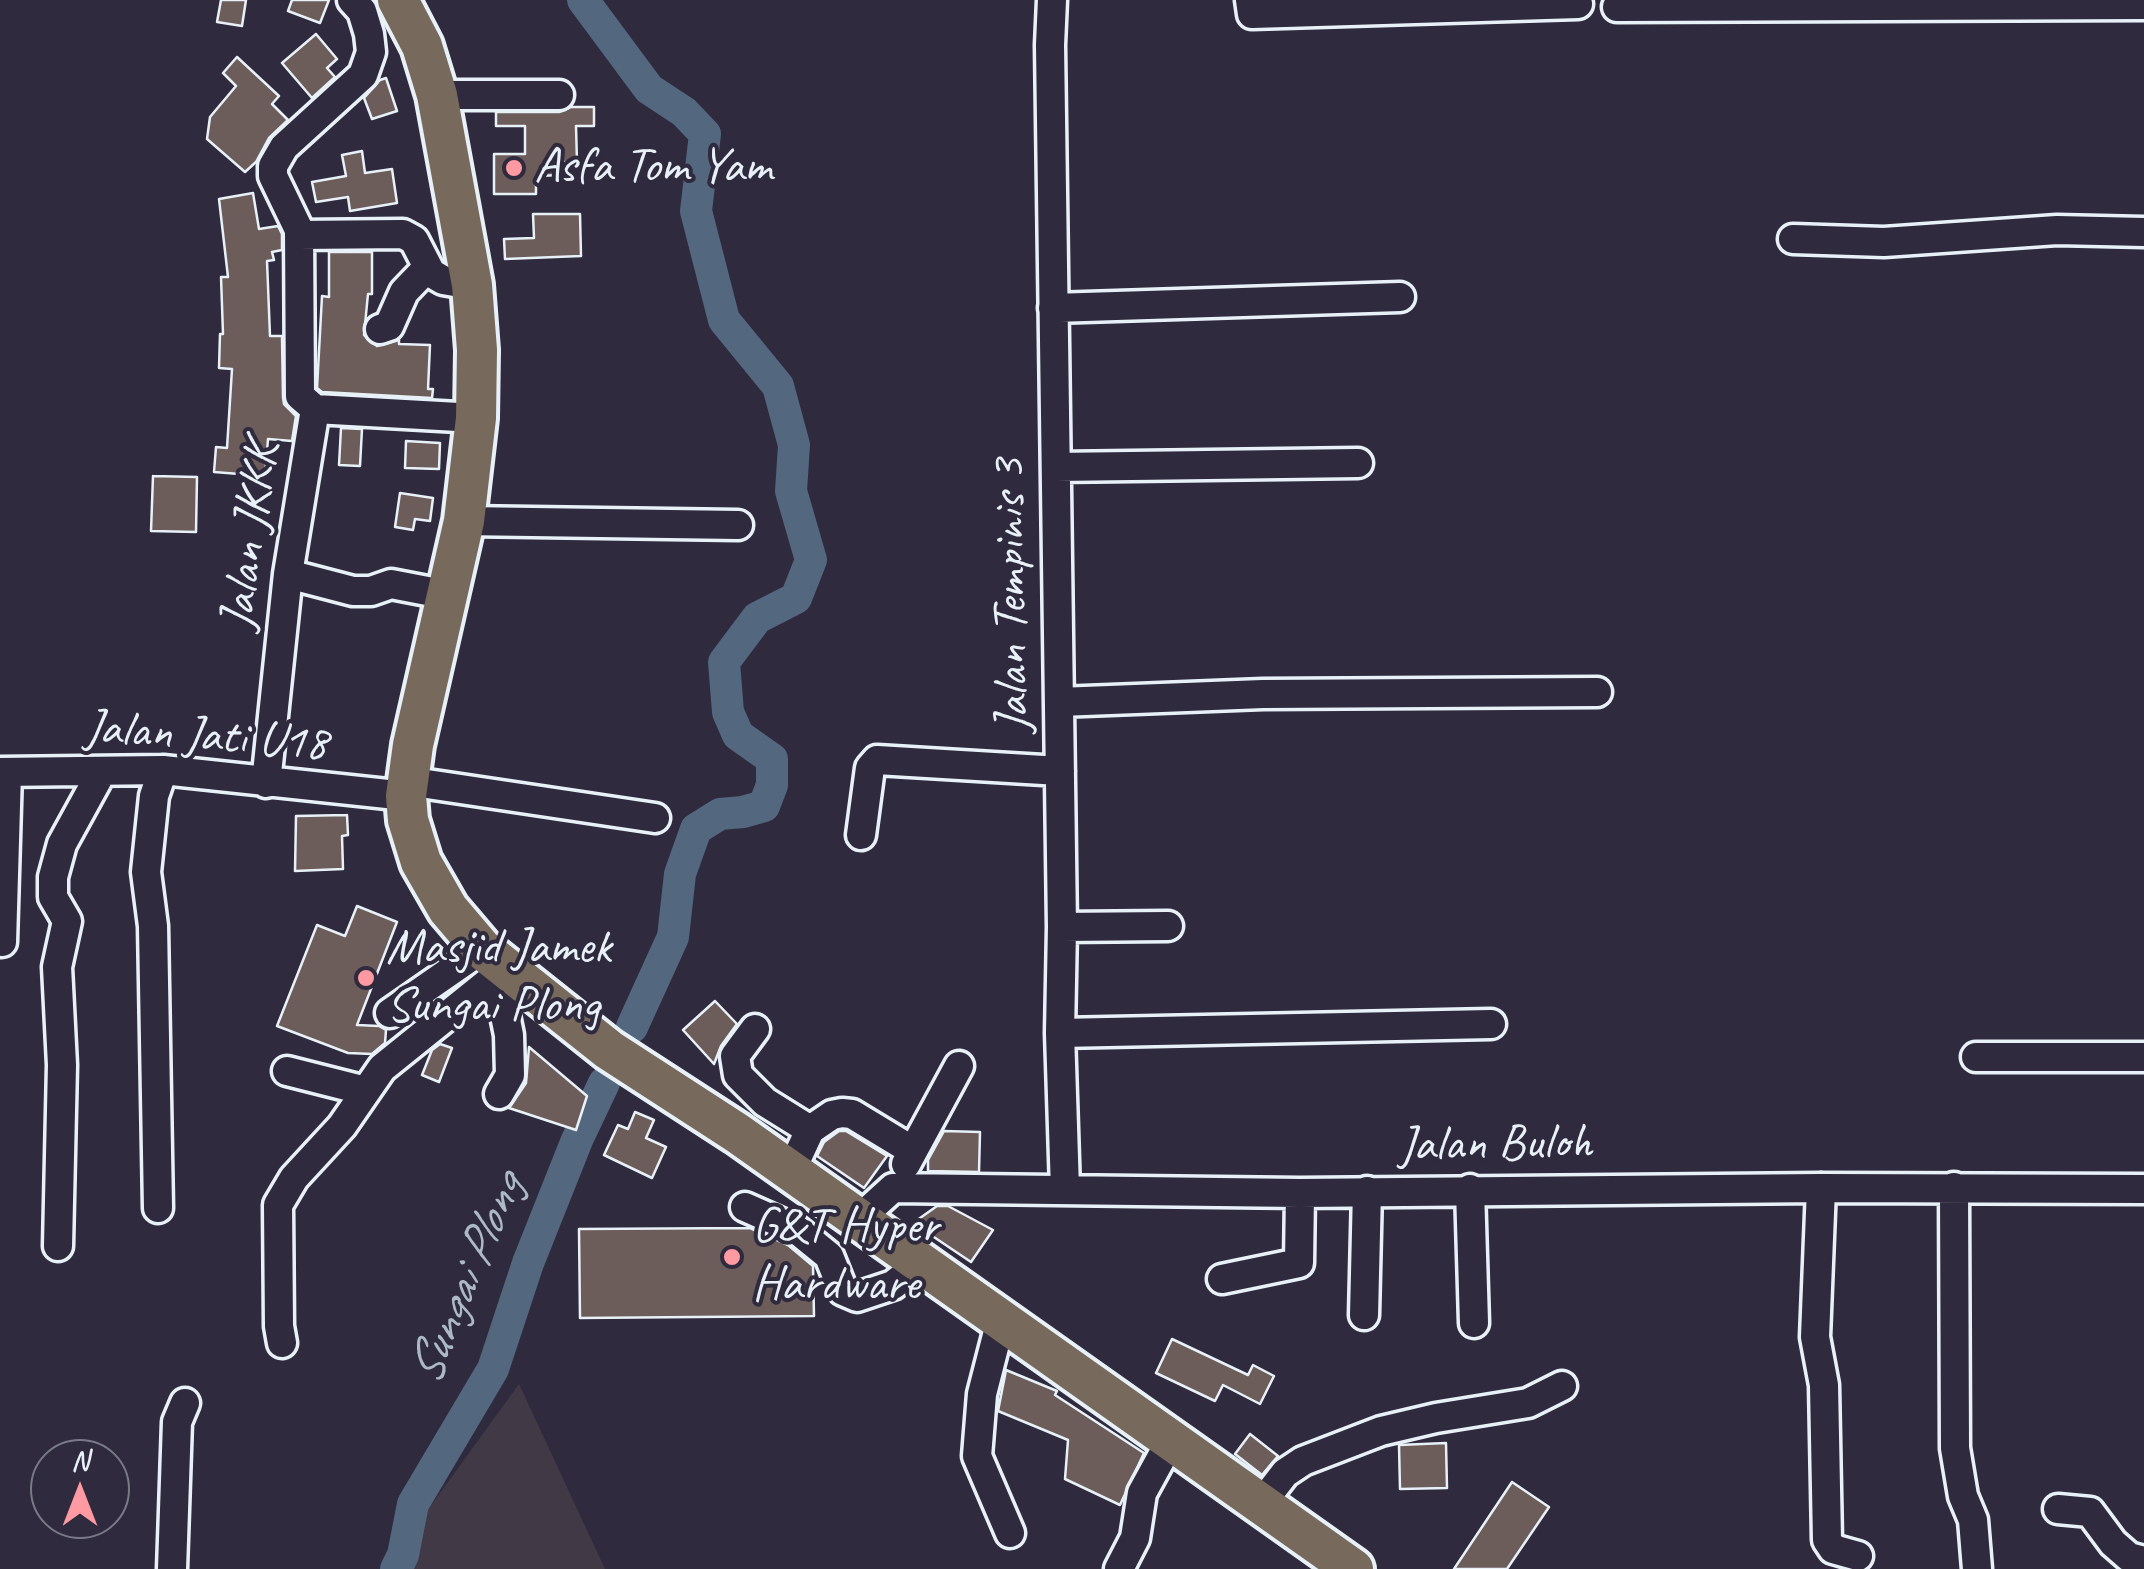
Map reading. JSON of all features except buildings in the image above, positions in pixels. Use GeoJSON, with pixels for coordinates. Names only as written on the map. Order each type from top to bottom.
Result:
{"type":"FeatureCollection","features":[{"type":"Feature","properties":{"kind":"highway"},"geometry":{"type":"LineString","coordinates":[[398,0],[422,46],[437,95],[472,285],[477,350],[476,418],[464,521],[407,789],[408,820],[421,862],[448,908],[495,965],[609,1050],[791,1170],[1260,1504],[1336,1564]]}},
{"type":"Feature","properties":{"kind":"street","name":"Jalan JKKK"},"geometry":{"type":"LineString","coordinates":[[266,783],[288,574],[315,409],[300,396],[299,235],[273,176],[273,166],[284,147],[363,75],[370,52],[369,34],[362,11],[352,0]]}},
{"type":"Feature","properties":{"kind":"street","name":"Jalan Tempinis 3"},"geometry":{"type":"LineString","coordinates":[[1052,0],[1060,1033],[1065,1190]]}},
{"type":"Feature","properties":{"kind":"street"},"geometry":{"type":"LineString","coordinates":[[1250,0],[1252,14],[1578,4]]}},
{"type":"Feature","properties":{"kind":"street"},"geometry":{"type":"LineString","coordinates":[[1617,6],[2144,5]]}},
{"type":"Feature","properties":{"kind":"street"},"geometry":{"type":"LineString","coordinates":[[437,95],[558,95]]}},
{"type":"Feature","properties":{"kind":"street"},"geometry":{"type":"LineString","coordinates":[[1793,239],[1884,242],[2057,230],[2144,232]]}},
{"type":"Feature","properties":{"kind":"street"},"geometry":{"type":"LineString","coordinates":[[299,235],[403,234],[414,240],[428,267],[443,280],[472,285]]}},
{"type":"Feature","properties":{"kind":"street"},"geometry":{"type":"LineString","coordinates":[[380,329],[390,326],[404,292],[428,267]]}},
{"type":"Feature","properties":{"kind":"street"},"geometry":{"type":"LineString","coordinates":[[1054,308],[1400,297]]}},
{"type":"Feature","properties":{"kind":"street"},"geometry":{"type":"LineString","coordinates":[[315,409],[476,418]]}},
{"type":"Feature","properties":{"kind":"street"},"geometry":{"type":"LineString","coordinates":[[1056,468],[1358,462]]}},
{"type":"Feature","properties":{"kind":"street"},"geometry":{"type":"LineString","coordinates":[[464,521],[738,525]]}},
{"type":"Feature","properties":{"kind":"street"},"geometry":{"type":"LineString","coordinates":[[288,574],[353,591],[370,591],[391,584],[448,594]]}},
{"type":"Feature","properties":{"kind":"street"},"geometry":{"type":"LineString","coordinates":[[1059,702],[1263,694],[1596,692]]}},
{"type":"Feature","properties":{"kind":"street"},"geometry":{"type":"LineString","coordinates":[[861,835],[870,768],[877,760],[1060,772]]}},
{"type":"Feature","properties":{"kind":"street"},"geometry":{"type":"LineString","coordinates":[[158,1208],[154,926],[146,872],[154,796],[163,770]]}},
{"type":"Feature","properties":{"kind":"street","name":"Jalan Jati U18"},"geometry":{"type":"LineString","coordinates":[[4,772],[163,770],[266,783],[407,789],[654,818]]}},
{"type":"Feature","properties":{"kind":"street"},"geometry":{"type":"LineString","coordinates":[[2,942],[4,772]]}},
{"type":"Feature","properties":{"kind":"street"},"geometry":{"type":"LineString","coordinates":[[58,1246],[62,1065],[57,967],[67,921],[53,897],[53,877],[62,844],[101,772]]}},
{"type":"Feature","properties":{"kind":"street"},"geometry":{"type":"LineString","coordinates":[[1062,927],[1168,926]]}},
{"type":"Feature","properties":{"kind":"street"},"geometry":{"type":"LineString","coordinates":[[282,1342],[278,1326],[278,1205],[294,1178],[342,1126],[382,1068],[462,1005],[495,965]]}},
{"type":"Feature","properties":{"kind":"street"},"geometry":{"type":"LineString","coordinates":[[390,1012],[495,965]]}},
{"type":"Feature","properties":{"kind":"street"},"geometry":{"type":"LineString","coordinates":[[495,965],[510,1035],[510,1075],[500,1094]]}},
{"type":"Feature","properties":{"kind":"street"},"geometry":{"type":"LineString","coordinates":[[462,1005],[510,1035]]}},
{"type":"Feature","properties":{"kind":"street"},"geometry":{"type":"LineString","coordinates":[[1060,1033],[1491,1024]]}},
{"type":"Feature","properties":{"kind":"street"},"geometry":{"type":"LineString","coordinates":[[756,1029],[735,1056],[738,1075],[764,1102],[810,1130]]}},
{"type":"Feature","properties":{"kind":"street"},"geometry":{"type":"LineString","coordinates":[[1976,1057],[2144,1057]]}},
{"type":"Feature","properties":{"kind":"street"},"geometry":{"type":"LineString","coordinates":[[859,1219],[893,1188],[959,1066]]}},
{"type":"Feature","properties":{"kind":"street"},"geometry":{"type":"LineString","coordinates":[[287,1071],[366,1090]]}},
{"type":"Feature","properties":{"kind":"street"},"geometry":{"type":"LineString","coordinates":[[737,1133],[764,1102]]}},
{"type":"Feature","properties":{"kind":"street"},"geometry":{"type":"LineString","coordinates":[[791,1170],[810,1130],[832,1115],[852,1114],[913,1151]]}},
{"type":"Feature","properties":{"kind":"street"},"geometry":{"type":"LineString","coordinates":[[1954,1187],[1955,1448],[1962,1496],[1973,1520],[1977,1569]]}},
{"type":"Feature","properties":{"kind":"street","name":"Jalan Buloh"},"geometry":{"type":"LineString","coordinates":[[893,1188],[1300,1193],[1470,1189],[2144,1189]]}},
{"type":"Feature","properties":{"kind":"street"},"geometry":{"type":"LineString","coordinates":[[1821,1188],[1815,1337],[1824,1385],[1827,1540],[1834,1549],[1858,1556]]}},
{"type":"Feature","properties":{"kind":"street"},"geometry":{"type":"LineString","coordinates":[[1470,1189],[1474,1324]]}},
{"type":"Feature","properties":{"kind":"street"},"geometry":{"type":"LineString","coordinates":[[1364,1315],[1368,1192]]}},
{"type":"Feature","properties":{"kind":"street"},"geometry":{"type":"LineString","coordinates":[[1222,1279],[1299,1263],[1300,1193]]}},
{"type":"Feature","properties":{"kind":"street"},"geometry":{"type":"LineString","coordinates":[[745,1206],[797,1230],[829,1256],[842,1292],[857,1297],[893,1285],[921,1263]]}},
{"type":"Feature","properties":{"kind":"street"},"geometry":{"type":"LineString","coordinates":[[1001,1320],[982,1394],[978,1456],[1010,1532]]}},
{"type":"Feature","properties":{"kind":"street"},"geometry":{"type":"LineString","coordinates":[[1260,1504],[1286,1473],[1303,1461],[1381,1431],[1528,1403],[1562,1386]]}},
{"type":"Feature","properties":{"kind":"street"},"geometry":{"type":"LineString","coordinates":[[172,1569],[178,1422],[185,1403]]}},
{"type":"Feature","properties":{"kind":"street"},"geometry":{"type":"LineString","coordinates":[[1120,1569],[1135,1538],[1142,1493],[1171,1440]]}},
{"type":"Feature","properties":{"kind":"street"},"geometry":{"type":"LineString","coordinates":[[2058,1509],[2090,1512],[2114,1544],[2129,1557],[2144,1562]]}},
{"type":"Feature","properties":{"kind":"shaded area"},"geometry":{"type":"Polygon","coordinates":[[[519,1384],[605,1569],[385,1569],[519,1384]]]}},
{"type":"Feature","properties":{"kind":"waterway","name":"Sungai Plong"},"geometry":{"type":"LineString","coordinates":[[583,0],[649,89],[684,112],[705,134],[696,211],[724,320],[778,386],[794,445],[791,491],[811,560],[796,598],[757,618],[724,662],[728,712],[738,735],[772,759],[772,785],[764,806],[720,814],[696,829],[680,874],[673,937],[632,1027]]}},
{"type":"Feature","properties":{"kind":"waterway","name":"Sungai Plong"},"geometry":{"type":"LineString","coordinates":[[396,1569],[403,1555],[413,1504],[493,1369],[528,1263],[604,1083]]}},
{"type":"Feature","properties":{"kind":"place","name":"Asfa Tom Yam"},"geometry":{"type":"Point","coordinates":[514,168]}},
{"type":"Feature","properties":{"kind":"place","name":"Masjid Jamek Sungai Plong"},"geometry":{"type":"Point","coordinates":[366,978]}},
{"type":"Feature","properties":{"kind":"place","name":"G&T Hyper Hardware"},"geometry":{"type":"Point","coordinates":[732,1257]}}]}
